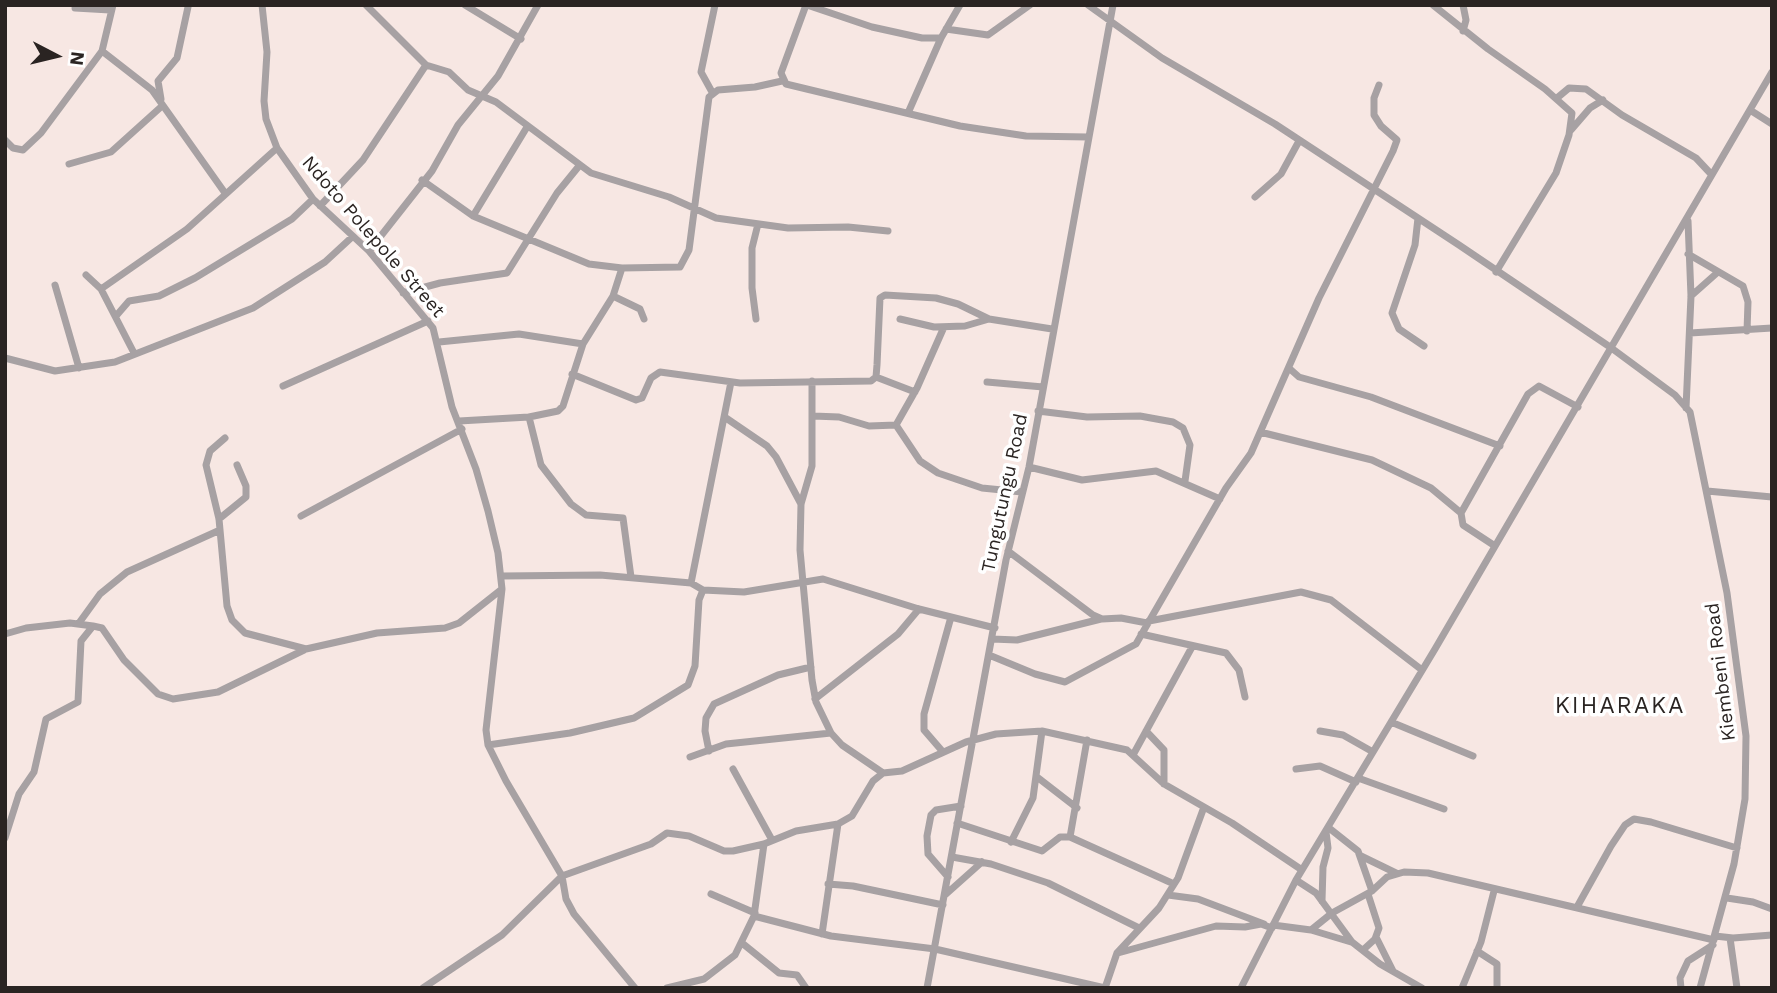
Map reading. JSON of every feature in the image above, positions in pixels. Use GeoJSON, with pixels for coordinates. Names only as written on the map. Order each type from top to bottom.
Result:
{"type":"FeatureCollection","features":[{"type":"Feature","properties":{"kind":"street","name":"Ndoto Polepole Street"},"geometry":{"type":"LineString","coordinates":[[262,5],[267,52],[264,101],[266,119],[277,148],[313,199],[351,238],[369,251],[428,321],[439,342],[441,368],[488,511],[502,576],[486,730],[488,745]]}},
{"type":"Feature","properties":{"kind":"street"},"geometry":{"type":"LineString","coordinates":[[366,5],[426,65],[449,72],[482,99],[496,102],[579,166],[669,197],[716,218],[758,224],[888,232]]}},
{"type":"Feature","properties":{"kind":"street"},"geometry":{"type":"LineString","coordinates":[[465,5],[521,39]]}},
{"type":"Feature","properties":{"kind":"street"},"geometry":{"type":"LineString","coordinates":[[369,251],[440,159],[458,125],[482,99],[521,39],[538,5]]}},
{"type":"Feature","properties":{"kind":"street"},"geometry":{"type":"LineString","coordinates":[[422,180],[473,216],[589,264],[622,268],[672,268],[684,264],[689,250],[705,117],[712,92],[701,72],[715,5]]}},
{"type":"Feature","properties":{"kind":"street"},"geometry":{"type":"LineString","coordinates":[[782,81],[781,73],[807,5],[898,33],[941,38]]}},
{"type":"Feature","properties":{"kind":"street"},"geometry":{"type":"LineString","coordinates":[[908,113],[941,38],[960,5]]}},
{"type":"Feature","properties":{"kind":"street"},"geometry":{"type":"LineString","coordinates":[[946,29],[988,34],[1030,5]]}},
{"type":"Feature","properties":{"kind":"street","name":"Kiembeni Road"},"geometry":{"type":"LineString","coordinates":[[1088,5],[1162,58],[1299,141],[1610,347],[1675,395],[1686,408],[1694,425],[1738,656],[1746,736],[1745,799],[1737,848],[1727,898],[1700,988]]}},
{"type":"Feature","properties":{"kind":"street","name":"Tungutungu Road"},"geometry":{"type":"LineString","coordinates":[[926,988],[1008,551],[1029,467],[1113,5]]}},
{"type":"Feature","properties":{"kind":"street"},"geometry":{"type":"LineString","coordinates":[[1433,5],[1463,31],[1557,98],[1572,113],[1570,131],[1556,173],[1496,272]]}},
{"type":"Feature","properties":{"kind":"street"},"geometry":{"type":"LineString","coordinates":[[1463,5],[1466,20],[1463,31]]}},
{"type":"Feature","properties":{"kind":"street"},"geometry":{"type":"LineString","coordinates":[[164,108],[158,81],[177,58],[188,6]]}},
{"type":"Feature","properties":{"kind":"street"},"geometry":{"type":"LineString","coordinates":[[5,140],[19,150],[30,145],[102,51],[111,7],[75,8]]}},
{"type":"Feature","properties":{"kind":"street"},"geometry":{"type":"LineString","coordinates":[[102,51],[152,90],[225,193]]}},
{"type":"Feature","properties":{"kind":"street"},"geometry":{"type":"LineString","coordinates":[[320,206],[363,160],[426,65]]}},
{"type":"Feature","properties":{"kind":"street"},"geometry":{"type":"LineString","coordinates":[[1241,988],[1270,926],[1296,880],[1578,407],[1610,347],[1688,219],[1772,72]]}},
{"type":"Feature","properties":{"kind":"street"},"geometry":{"type":"LineString","coordinates":[[712,92],[782,81],[792,87],[1004,133],[1088,137]]}},
{"type":"Feature","properties":{"kind":"street"},"geometry":{"type":"LineString","coordinates":[[989,655],[1035,674],[1065,682],[1099,662],[1129,650],[1141,634],[1220,499],[1251,453],[1319,298],[1342,257],[1371,190],[1397,140],[1381,126],[1374,115],[1374,98],[1378,85]]}},
{"type":"Feature","properties":{"kind":"street"},"geometry":{"type":"LineString","coordinates":[[1557,98],[1575,86],[1603,100],[1622,115],[1696,158],[1712,174]]}},
{"type":"Feature","properties":{"kind":"street"},"geometry":{"type":"LineString","coordinates":[[1570,131],[1590,108],[1603,100]]}},
{"type":"Feature","properties":{"kind":"street"},"geometry":{"type":"LineString","coordinates":[[69,164],[110,152],[164,108]]}},
{"type":"Feature","properties":{"kind":"street"},"geometry":{"type":"LineString","coordinates":[[1750,110],[1772,124]]}},
{"type":"Feature","properties":{"kind":"street"},"geometry":{"type":"LineString","coordinates":[[473,216],[527,127]]}},
{"type":"Feature","properties":{"kind":"street"},"geometry":{"type":"LineString","coordinates":[[1255,197],[1281,174],[1299,141]]}},
{"type":"Feature","properties":{"kind":"street"},"geometry":{"type":"LineString","coordinates":[[101,289],[187,229],[277,148]]}},
{"type":"Feature","properties":{"kind":"street"},"geometry":{"type":"LineString","coordinates":[[403,293],[440,283],[507,273],[557,193],[579,166]]}},
{"type":"Feature","properties":{"kind":"street"},"geometry":{"type":"LineString","coordinates":[[116,316],[129,301],[159,296],[195,278],[292,219],[313,199]]}},
{"type":"Feature","properties":{"kind":"street"},"geometry":{"type":"LineString","coordinates":[[1418,218],[1415,245],[1392,313],[1399,329],[1424,346]]}},
{"type":"Feature","properties":{"kind":"street"},"geometry":{"type":"LineString","coordinates":[[1686,408],[1691,296],[1688,219]]}},
{"type":"Feature","properties":{"kind":"street"},"geometry":{"type":"LineString","coordinates":[[756,319],[752,288],[752,248],[758,224]]}},
{"type":"Feature","properties":{"kind":"street"},"geometry":{"type":"LineString","coordinates":[[5,358],[49,370],[102,366],[253,308],[325,262],[351,238]]}},
{"type":"Feature","properties":{"kind":"street"},"geometry":{"type":"LineString","coordinates":[[1688,254],[1736,280],[1747,293],[1747,331]]}},
{"type":"Feature","properties":{"kind":"street"},"geometry":{"type":"LineString","coordinates":[[459,421],[558,411],[563,406],[583,344],[613,296],[622,268]]}},
{"type":"Feature","properties":{"kind":"street"},"geometry":{"type":"LineString","coordinates":[[1691,296],[1718,272]]}},
{"type":"Feature","properties":{"kind":"street"},"geometry":{"type":"LineString","coordinates":[[86,275],[101,289],[134,353]]}},
{"type":"Feature","properties":{"kind":"street"},"geometry":{"type":"LineString","coordinates":[[55,285],[79,368]]}},
{"type":"Feature","properties":{"kind":"street"},"geometry":{"type":"LineString","coordinates":[[572,374],[636,400],[642,398],[651,378],[660,372],[731,382],[780,385],[871,381],[876,377],[880,298],[885,295],[936,298],[958,304],[989,319],[1052,329]]}},
{"type":"Feature","properties":{"kind":"street"},"geometry":{"type":"LineString","coordinates":[[613,296],[640,309],[644,319]]}},
{"type":"Feature","properties":{"kind":"street"},"geometry":{"type":"LineString","coordinates":[[900,319],[944,327],[965,326],[989,319]]}},
{"type":"Feature","properties":{"kind":"street"},"geometry":{"type":"LineString","coordinates":[[284,386],[428,321]]}},
{"type":"Feature","properties":{"kind":"street"},"geometry":{"type":"LineString","coordinates":[[896,425],[915,392],[944,327]]}},
{"type":"Feature","properties":{"kind":"street"},"geometry":{"type":"LineString","coordinates":[[1690,333],[1772,328]]}},
{"type":"Feature","properties":{"kind":"street"},"geometry":{"type":"LineString","coordinates":[[439,342],[519,334],[583,344]]}},
{"type":"Feature","properties":{"kind":"street"},"geometry":{"type":"LineString","coordinates":[[1290,369],[1299,377],[1342,387],[1394,404],[1500,446]]}},
{"type":"Feature","properties":{"kind":"street"},"geometry":{"type":"LineString","coordinates":[[876,377],[915,392]]}},
{"type":"Feature","properties":{"kind":"street"},"geometry":{"type":"LineString","coordinates":[[691,583],[726,418],[731,382]]}},
{"type":"Feature","properties":{"kind":"street"},"geometry":{"type":"LineString","coordinates":[[812,382],[812,466],[801,504],[802,580],[815,699],[831,733],[883,773]]}},
{"type":"Feature","properties":{"kind":"street"},"geometry":{"type":"LineString","coordinates":[[987,382],[1043,387]]}},
{"type":"Feature","properties":{"kind":"street"},"geometry":{"type":"LineString","coordinates":[[1495,546],[1463,525],[1461,513],[1528,394],[1536,386],[1578,407]]}},
{"type":"Feature","properties":{"kind":"street"},"geometry":{"type":"LineString","coordinates":[[1038,411],[1087,417],[1140,416],[1173,422],[1183,428],[1190,445],[1185,481]]}},
{"type":"Feature","properties":{"kind":"street"},"geometry":{"type":"LineString","coordinates":[[529,416],[541,465],[571,504],[586,515],[623,518],[631,577]]}},
{"type":"Feature","properties":{"kind":"street"},"geometry":{"type":"LineString","coordinates":[[813,416],[839,417],[877,427],[896,425]]}},
{"type":"Feature","properties":{"kind":"street"},"geometry":{"type":"LineString","coordinates":[[726,418],[755,441],[767,446],[776,457],[801,504]]}},
{"type":"Feature","properties":{"kind":"street"},"geometry":{"type":"LineString","coordinates":[[896,425],[915,454],[938,472],[982,488],[1023,492]]}},
{"type":"Feature","properties":{"kind":"street"},"geometry":{"type":"LineString","coordinates":[[301,516],[462,429]]}},
{"type":"Feature","properties":{"kind":"street"},"geometry":{"type":"LineString","coordinates":[[1260,432],[1372,460],[1432,488],[1461,513]]}},
{"type":"Feature","properties":{"kind":"street"},"geometry":{"type":"LineString","coordinates":[[225,438],[208,454],[206,465],[219,519],[227,606],[232,620],[257,638],[306,649]]}},
{"type":"Feature","properties":{"kind":"street"},"geometry":{"type":"LineString","coordinates":[[219,519],[246,497],[246,486],[237,465]]}},
{"type":"Feature","properties":{"kind":"street"},"geometry":{"type":"LineString","coordinates":[[1029,467],[1074,479],[1106,478],[1156,471],[1185,481],[1220,499]]}},
{"type":"Feature","properties":{"kind":"street"},"geometry":{"type":"LineString","coordinates":[[1707,491],[1772,497]]}},
{"type":"Feature","properties":{"kind":"street"},"geometry":{"type":"LineString","coordinates":[[79,623],[100,594],[127,572],[220,530]]}},
{"type":"Feature","properties":{"kind":"street"},"geometry":{"type":"LineString","coordinates":[[1008,551],[1102,619]]}},
{"type":"Feature","properties":{"kind":"street"},"geometry":{"type":"LineString","coordinates":[[502,576],[573,574],[631,577],[691,583],[703,590],[744,592],[802,580],[823,579],[919,610],[995,628]]}},
{"type":"Feature","properties":{"kind":"street"},"geometry":{"type":"LineString","coordinates":[[5,634],[26,628],[79,623],[102,628],[124,660],[158,694],[173,699],[218,692],[306,649],[377,633],[444,628],[459,623],[502,589]]}},
{"type":"Feature","properties":{"kind":"street"},"geometry":{"type":"LineString","coordinates":[[635,988],[575,914],[566,899],[562,876],[488,745],[570,733],[634,718],[688,685],[695,666],[699,600],[703,590]]}},
{"type":"Feature","properties":{"kind":"street"},"geometry":{"type":"LineString","coordinates":[[992,639],[1017,640],[1102,619],[1148,622],[1301,592],[1331,600],[1422,670]]}},
{"type":"Feature","properties":{"kind":"street"},"geometry":{"type":"LineString","coordinates":[[815,699],[898,634],[919,610]]}},
{"type":"Feature","properties":{"kind":"street"},"geometry":{"type":"LineString","coordinates":[[943,752],[924,730],[924,713],[950,617]]}},
{"type":"Feature","properties":{"kind":"street"},"geometry":{"type":"LineString","coordinates":[[5,838],[19,794],[34,772],[46,719],[78,702],[81,640],[93,626]]}},
{"type":"Feature","properties":{"kind":"street"},"geometry":{"type":"LineString","coordinates":[[1141,634],[1226,653],[1233,659],[1245,696]]}},
{"type":"Feature","properties":{"kind":"street"},"geometry":{"type":"LineString","coordinates":[[1133,755],[1192,647]]}},
{"type":"Feature","properties":{"kind":"street"},"geometry":{"type":"LineString","coordinates":[[709,751],[706,718],[714,704],[778,675],[811,667]]}},
{"type":"Feature","properties":{"kind":"street"},"geometry":{"type":"LineString","coordinates":[[1391,722],[1473,756]]}},
{"type":"Feature","properties":{"kind":"street"},"geometry":{"type":"LineString","coordinates":[[1011,842],[1033,798],[1042,731]]}},
{"type":"Feature","properties":{"kind":"street"},"geometry":{"type":"LineString","coordinates":[[423,988],[502,935],[562,876],[652,844],[667,833],[689,836],[724,851],[764,844],[796,831],[838,824],[852,816],[873,781],[883,773],[902,771],[943,752],[996,734],[1042,731],[1112,744],[1133,755],[1164,783],[1302,870]]}},
{"type":"Feature","properties":{"kind":"street"},"geometry":{"type":"LineString","coordinates":[[1146,731],[1164,750],[1164,783]]}},
{"type":"Feature","properties":{"kind":"street"},"geometry":{"type":"LineString","coordinates":[[1320,731],[1343,735],[1373,752]]}},
{"type":"Feature","properties":{"kind":"street"},"geometry":{"type":"LineString","coordinates":[[690,757],[765,738],[831,733]]}},
{"type":"Feature","properties":{"kind":"street"},"geometry":{"type":"LineString","coordinates":[[1070,837],[1087,740]]}},
{"type":"Feature","properties":{"kind":"street"},"geometry":{"type":"LineString","coordinates":[[1296,769],[1320,766],[1444,809]]}},
{"type":"Feature","properties":{"kind":"street"},"geometry":{"type":"LineString","coordinates":[[733,769],[772,840]]}},
{"type":"Feature","properties":{"kind":"street"},"geometry":{"type":"LineString","coordinates":[[1037,777],[1077,808]]}},
{"type":"Feature","properties":{"kind":"street"},"geometry":{"type":"LineString","coordinates":[[948,877],[928,854],[927,835],[931,816],[936,810],[961,806]]}},
{"type":"Feature","properties":{"kind":"street"},"geometry":{"type":"LineString","coordinates":[[711,894],[754,914],[822,934],[935,949],[1105,988],[1117,953],[1168,895],[1204,807]]}},
{"type":"Feature","properties":{"kind":"street"},"geometry":{"type":"LineString","coordinates":[[1577,907],[1611,846],[1625,825],[1634,820],[1651,822],[1737,848]]}},
{"type":"Feature","properties":{"kind":"street"},"geometry":{"type":"LineString","coordinates":[[957,823],[1042,850],[1060,837],[1070,837],[1174,884]]}},
{"type":"Feature","properties":{"kind":"street"},"geometry":{"type":"LineString","coordinates":[[822,934],[838,824]]}},
{"type":"Feature","properties":{"kind":"street"},"geometry":{"type":"LineString","coordinates":[[1327,830],[1346,839],[1361,856],[1396,873],[1428,873],[1494,891],[1577,907],[1714,940],[1772,935]]}},
{"type":"Feature","properties":{"kind":"street"},"geometry":{"type":"LineString","coordinates":[[1322,901],[1323,867],[1328,848],[1327,830]]}},
{"type":"Feature","properties":{"kind":"street"},"geometry":{"type":"LineString","coordinates":[[667,988],[694,984],[712,974],[735,955],[754,914],[764,844]]}},
{"type":"Feature","properties":{"kind":"street"},"geometry":{"type":"LineString","coordinates":[[1361,856],[1378,921],[1376,937],[1393,971]]}},
{"type":"Feature","properties":{"kind":"street"},"geometry":{"type":"LineString","coordinates":[[951,857],[982,862],[1048,883],[1139,928]]}},
{"type":"Feature","properties":{"kind":"street"},"geometry":{"type":"LineString","coordinates":[[945,895],[982,862]]}},
{"type":"Feature","properties":{"kind":"street"},"geometry":{"type":"LineString","coordinates":[[1311,930],[1332,913],[1370,893],[1396,873]]}},
{"type":"Feature","properties":{"kind":"street"},"geometry":{"type":"LineString","coordinates":[[1296,880],[1322,901],[1352,942],[1422,988]]}},
{"type":"Feature","properties":{"kind":"street"},"geometry":{"type":"LineString","coordinates":[[828,884],[853,886],[943,905]]}},
{"type":"Feature","properties":{"kind":"street"},"geometry":{"type":"LineString","coordinates":[[1462,988],[1477,951],[1494,891]]}},
{"type":"Feature","properties":{"kind":"street"},"geometry":{"type":"LineString","coordinates":[[1168,895],[1198,899],[1270,926]]}},
{"type":"Feature","properties":{"kind":"street"},"geometry":{"type":"LineString","coordinates":[[1727,898],[1753,902],[1772,909]]}},
{"type":"Feature","properties":{"kind":"street"},"geometry":{"type":"LineString","coordinates":[[1117,953],[1216,926],[1270,926],[1311,930],[1352,942]]}},
{"type":"Feature","properties":{"kind":"street"},"geometry":{"type":"LineString","coordinates":[[1363,950],[1376,937]]}},
{"type":"Feature","properties":{"kind":"street"},"geometry":{"type":"LineString","coordinates":[[1730,938],[1737,988]]}},
{"type":"Feature","properties":{"kind":"street"},"geometry":{"type":"LineString","coordinates":[[1681,988],[1680,978],[1689,961],[1714,940]]}},
{"type":"Feature","properties":{"kind":"street"},"geometry":{"type":"LineString","coordinates":[[742,943],[779,972],[797,975],[806,988]]}},
{"type":"Feature","properties":{"kind":"street"},"geometry":{"type":"LineString","coordinates":[[1477,951],[1497,964],[1497,988]]}},
{"type":"Feature","properties":{"kind":"street"},"geometry":{"type":"LineString","coordinates":[[707,988],[712,974]]}},
{"type":"Feature","properties":{"kind":"district","name":"KIHARAKA"},"geometry":{"type":"Point","coordinates":[1620,706]}}]}
